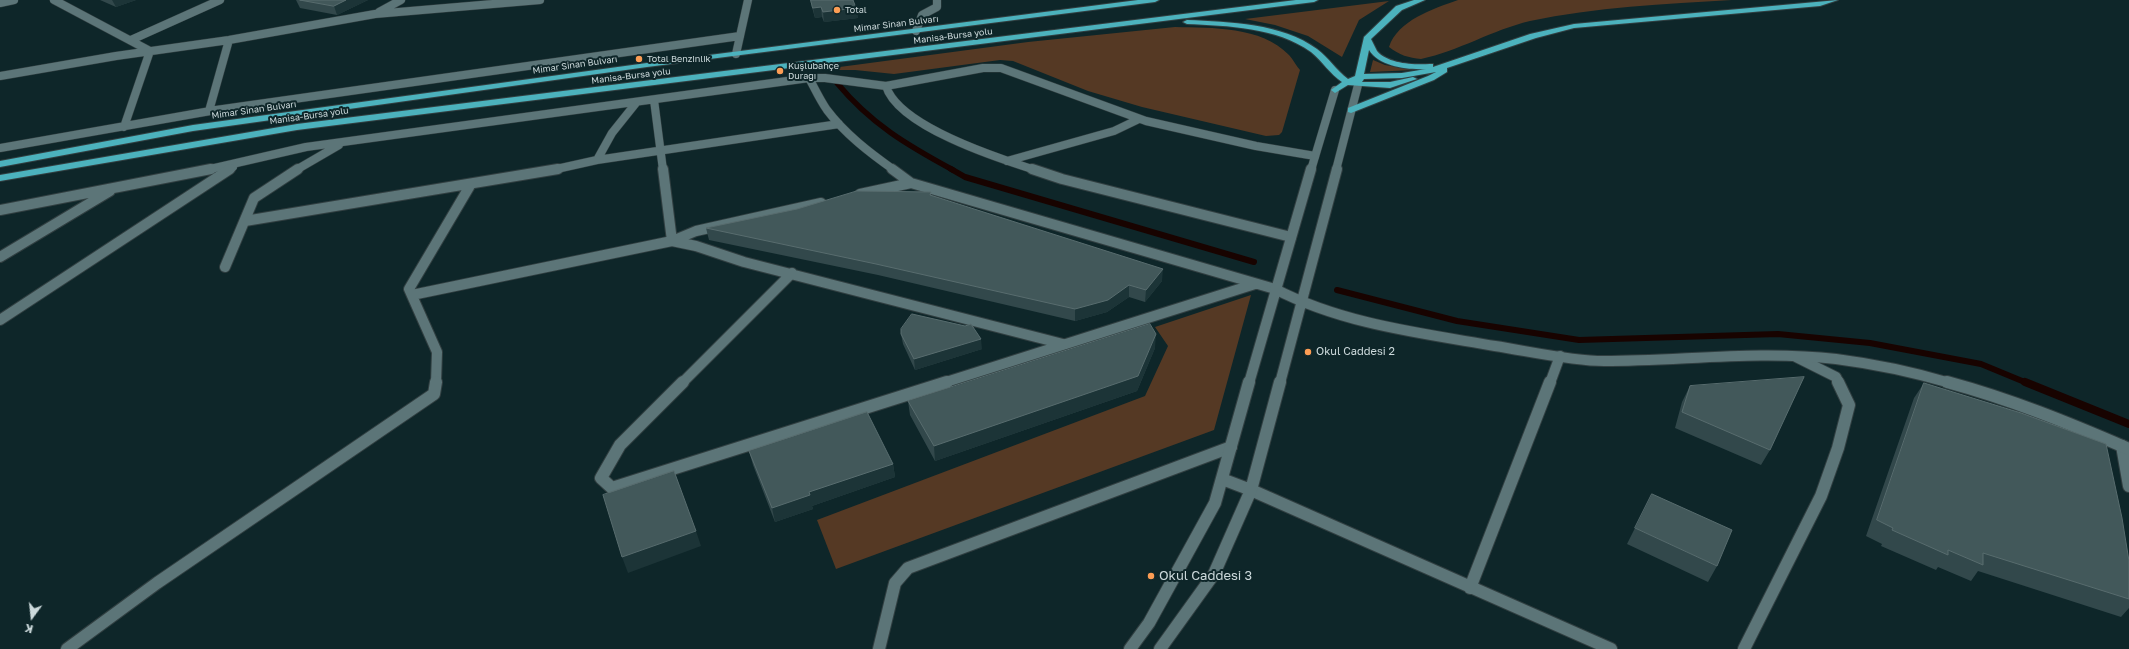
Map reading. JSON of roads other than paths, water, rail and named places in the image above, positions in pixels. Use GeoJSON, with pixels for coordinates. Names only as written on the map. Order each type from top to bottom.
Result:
{"type":"FeatureCollection","features":[{"type":"Feature","properties":{"kind":"highway","name":"Mimar Sinan Bulvarı"},"geometry":{"type":"LineString","coordinates":[[0,164],[193,128],[916,31],[1119,2],[1155,0]]}},
{"type":"Feature","properties":{"kind":"highway","name":"Manisa-Bursa yolu"},"geometry":{"type":"LineString","coordinates":[[0,178],[297,127],[1132,24],[1314,0]]}},
{"type":"Feature","properties":{"kind":"highway"},"geometry":{"type":"LineString","coordinates":[[1358,85],[1367,39],[1399,8],[1421,0]]}},
{"type":"Feature","properties":{"kind":"highway"},"geometry":{"type":"LineString","coordinates":[[1334,90],[1346,82],[1360,76],[1413,75],[1551,30],[1574,26],[1820,4],[1834,0]]}},
{"type":"Feature","properties":{"kind":"highway"},"geometry":{"type":"LineString","coordinates":[[1132,24],[1180,22],[1216,23],[1260,30],[1296,40],[1320,55],[1346,82],[1358,85],[1390,85],[1422,77],[1456,62]]}},
{"type":"Feature","properties":{"kind":"highway"},"geometry":{"type":"LineString","coordinates":[[1367,39],[1376,54],[1389,61],[1404,65],[1423,67],[1456,62]]}},
{"type":"Feature","properties":{"kind":"highway"},"geometry":{"type":"LineString","coordinates":[[1351,110],[1431,78],[1456,62]]}},
{"type":"Feature","properties":{"kind":"highway"},"geometry":{"type":"LineString","coordinates":[[1334,69],[1334,90]]}},
{"type":"Feature","properties":{"kind":"street"},"geometry":{"type":"LineString","coordinates":[[0,3],[14,0]]}},
{"type":"Feature","properties":{"kind":"street"},"geometry":{"type":"LineString","coordinates":[[54,0],[150,51]]}},
{"type":"Feature","properties":{"kind":"street"},"geometry":{"type":"LineString","coordinates":[[131,40],[220,0]]}},
{"type":"Feature","properties":{"kind":"street"},"geometry":{"type":"LineString","coordinates":[[375,14],[401,0]]}},
{"type":"Feature","properties":{"kind":"street"},"geometry":{"type":"LineString","coordinates":[[0,76],[150,51],[230,40],[375,14],[540,0]]}},
{"type":"Feature","properties":{"kind":"street"},"geometry":{"type":"LineString","coordinates":[[736,54],[748,0]]}},
{"type":"Feature","properties":{"kind":"street"},"geometry":{"type":"LineString","coordinates":[[916,31],[922,14],[937,7],[937,0]]}},
{"type":"Feature","properties":{"kind":"street"},"geometry":{"type":"LineString","coordinates":[[0,148],[209,111],[740,36]]}},
{"type":"Feature","properties":{"kind":"street"},"geometry":{"type":"LineString","coordinates":[[209,111],[230,40]]}},
{"type":"Feature","properties":{"kind":"street"},"geometry":{"type":"LineString","coordinates":[[124,127],[150,51]]}},
{"type":"Feature","properties":{"kind":"street"},"geometry":{"type":"LineString","coordinates":[[0,210],[238,164],[306,147],[636,103],[808,78],[825,78],[886,86],[983,68],[1001,68],[1140,119],[1256,146],[1315,156]]}},
{"type":"Feature","properties":{"kind":"street"},"geometry":{"type":"LineString","coordinates":[[808,78],[830,115],[872,155],[911,182],[1275,289],[1302,303],[1384,327],[1560,356],[1602,361],[1796,357],[1835,359],[1908,371],[1987,394],[2056,417],[2125,447],[2129,486]]}},
{"type":"Feature","properties":{"kind":"street"},"geometry":{"type":"LineString","coordinates":[[1160,649],[1214,574],[1251,490],[1302,303],[1358,85]]}},
{"type":"Feature","properties":{"kind":"street"},"geometry":{"type":"LineString","coordinates":[[886,86],[889,96],[912,118],[961,143],[1007,161],[1070,181],[1291,237]]}},
{"type":"Feature","properties":{"kind":"street"},"geometry":{"type":"LineString","coordinates":[[1130,649],[1149,623],[1212,510],[1222,480],[1275,289],[1334,90]]}},
{"type":"Feature","properties":{"kind":"street"},"geometry":{"type":"LineString","coordinates":[[654,100],[672,241]]}},
{"type":"Feature","properties":{"kind":"street"},"geometry":{"type":"LineString","coordinates":[[597,160],[612,133],[636,103]]}},
{"type":"Feature","properties":{"kind":"street"},"geometry":{"type":"LineString","coordinates":[[1007,161],[1114,131],[1140,119]]}},
{"type":"Feature","properties":{"kind":"street"},"geometry":{"type":"LineString","coordinates":[[245,221],[565,168],[597,160],[660,152],[839,124]]}},
{"type":"Feature","properties":{"kind":"street"},"geometry":{"type":"LineString","coordinates":[[225,267],[254,198],[284,177],[344,142]]}},
{"type":"Feature","properties":{"kind":"street"},"geometry":{"type":"LineString","coordinates":[[0,320],[238,164]]}},
{"type":"Feature","properties":{"kind":"street"},"geometry":{"type":"LineString","coordinates":[[850,196],[911,182]]}},
{"type":"Feature","properties":{"kind":"street"},"geometry":{"type":"LineString","coordinates":[[67,649],[124,606],[332,466],[434,394],[437,378],[437,352],[409,289],[471,184]]}},
{"type":"Feature","properties":{"kind":"street"},"geometry":{"type":"LineString","coordinates":[[0,257],[117,187]]}},
{"type":"Feature","properties":{"kind":"street"},"geometry":{"type":"LineString","coordinates":[[412,295],[672,241],[696,231],[826,201]]}},
{"type":"Feature","properties":{"kind":"street"},"geometry":{"type":"LineString","coordinates":[[672,241],[696,246],[744,262],[792,273],[1064,344]]}},
{"type":"Feature","properties":{"kind":"street"},"geometry":{"type":"LineString","coordinates":[[792,273],[620,445],[601,478],[612,488],[1255,284]]}},
{"type":"Feature","properties":{"kind":"street"},"geometry":{"type":"LineString","coordinates":[[1470,588],[1560,356]]}},
{"type":"Feature","properties":{"kind":"street"},"geometry":{"type":"LineString","coordinates":[[1744,649],[1821,496],[1838,448],[1849,405],[1836,377],[1796,357]]}},
{"type":"Feature","properties":{"kind":"street"},"geometry":{"type":"LineString","coordinates":[[878,649],[895,583],[908,568],[1231,447]]}},
{"type":"Feature","properties":{"kind":"street"},"geometry":{"type":"LineString","coordinates":[[1222,480],[1251,490],[1611,649]]}},
{"type":"Feature","properties":{"kind":"waterway"},"geometry":{"type":"LineString","coordinates":[[837,83],[863,110],[890,132],[920,152],[953,170]]}},
{"type":"Feature","properties":{"kind":"waterway"},"geometry":{"type":"LineString","coordinates":[[951,169],[965,177],[1254,262]]}},
{"type":"Feature","properties":{"kind":"waterway"},"geometry":{"type":"LineString","coordinates":[[1337,290],[1457,321],[1579,340],[1778,334],[1870,343],[1981,364],[2027,383]]}},
{"type":"Feature","properties":{"kind":"waterway"},"geometry":{"type":"LineString","coordinates":[[2025,382],[2129,424]]}},
{"type":"Feature","properties":{"kind":"place","name":"Total"},"geometry":{"type":"Point","coordinates":[837,10]}},
{"type":"Feature","properties":{"kind":"place","name":"Total Benzinlik"},"geometry":{"type":"Point","coordinates":[639,59]}},
{"type":"Feature","properties":{"kind":"place","name":"Kuşlubahçe Durağı"},"geometry":{"type":"Point","coordinates":[780,71]}},
{"type":"Feature","properties":{"kind":"place","name":"Okul Caddesi 2"},"geometry":{"type":"Point","coordinates":[1308,352]}},
{"type":"Feature","properties":{"kind":"place","name":"Okul Caddesi 3"},"geometry":{"type":"Point","coordinates":[1151,576]}}]}
